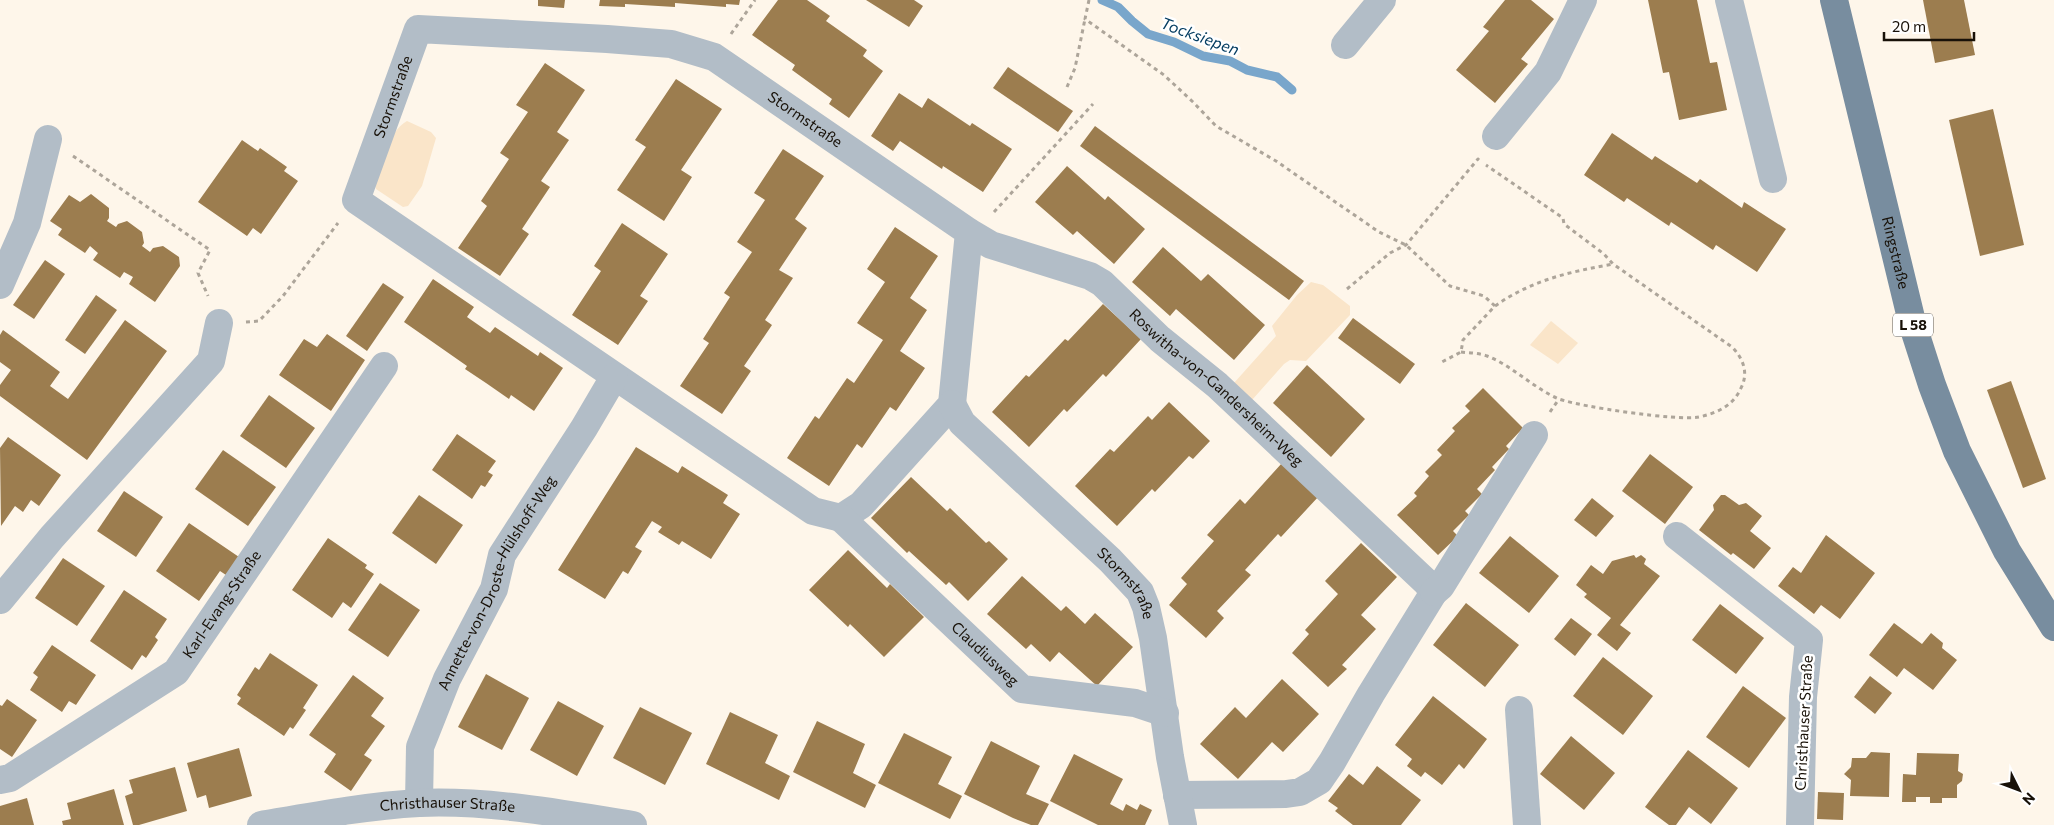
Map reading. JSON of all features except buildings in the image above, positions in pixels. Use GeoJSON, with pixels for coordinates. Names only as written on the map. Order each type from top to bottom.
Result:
{"type":"FeatureCollection","features":[{"type":"Feature","properties":{"kind":"main road","name":"Ringstraße"},"geometry":{"type":"LineString","coordinates":[[1834,0],[1913,326],[1932,386],[1957,451],[1986,509],[2012,559],[2054,627]]}},
{"type":"Feature","properties":{"kind":"street"},"geometry":{"type":"LineString","coordinates":[[1345,44],[1382,0]]}},
{"type":"Feature","properties":{"kind":"street"},"geometry":{"type":"LineString","coordinates":[[1496,136],[1548,72],[1583,0]]}},
{"type":"Feature","properties":{"kind":"street"},"geometry":{"type":"LineString","coordinates":[[1729,0],[1773,179]]}},
{"type":"Feature","properties":{"kind":"street","name":"Stormstraße"},"geometry":{"type":"LineString","coordinates":[[356,200],[418,30],[472,31],[671,44],[705,53],[761,88],[969,232]]}},
{"type":"Feature","properties":{"kind":"street"},"geometry":{"type":"LineString","coordinates":[[0,285],[27,223],[48,139]]}},
{"type":"Feature","properties":{"kind":"street"},"geometry":{"type":"LineString","coordinates":[[356,200],[814,511],[841,518],[860,505],[952,404],[969,232]]}},
{"type":"Feature","properties":{"kind":"street","name":"Roswitha-von-Gandersheim-Weg"},"geometry":{"type":"LineString","coordinates":[[969,232],[991,245],[1090,276],[1102,283],[1160,339],[1217,385],[1426,582],[1434,592]]}},
{"type":"Feature","properties":{"kind":"street"},"geometry":{"type":"LineString","coordinates":[[0,600],[59,530],[211,361],[219,323]]}},
{"type":"Feature","properties":{"kind":"street","name":"Karl-Evang-Straße"},"geometry":{"type":"LineString","coordinates":[[0,780],[10,778],[176,672],[384,366]]}},
{"type":"Feature","properties":{"kind":"street","name":"Annette-von-Droste-Hülshoff-Weg"},"geometry":{"type":"LineString","coordinates":[[419,803],[420,747],[447,679],[494,589],[502,555],[561,465],[614,377]]}},
{"type":"Feature","properties":{"kind":"street","name":"Stormstraße"},"geometry":{"type":"LineString","coordinates":[[952,404],[962,422],[1110,560],[1140,592],[1149,617],[1183,825]]}},
{"type":"Feature","properties":{"kind":"street"},"geometry":{"type":"LineString","coordinates":[[1177,795],[1286,794],[1300,792],[1319,780],[1332,762],[1371,694],[1434,592],[1441,586],[1534,436]]}},
{"type":"Feature","properties":{"kind":"street","name":"Claudiusweg"},"geometry":{"type":"LineString","coordinates":[[841,518],[1022,689],[1136,703],[1165,713]]}},
{"type":"Feature","properties":{"kind":"street","name":"Christhauser Straße"},"geometry":{"type":"LineString","coordinates":[[1677,536],[1809,640],[1803,697],[1800,825]]}},
{"type":"Feature","properties":{"kind":"street"},"geometry":{"type":"LineString","coordinates":[[1519,710],[1527,825]]}},
{"type":"Feature","properties":{"kind":"street","name":"Christhauser Straße"},"geometry":{"type":"LineString","coordinates":[[261,825],[330,819],[419,803],[496,806],[548,811],[633,825]]}},
{"type":"Feature","properties":{"kind":"path"},"geometry":{"type":"LineString","coordinates":[[741,21],[755,0]]}},
{"type":"Feature","properties":{"kind":"path"},"geometry":{"type":"LineString","coordinates":[[1067,87],[1075,68],[1089,0]]}},
{"type":"Feature","properties":{"kind":"path"},"geometry":{"type":"LineString","coordinates":[[1085,19],[1164,75],[1216,126],[1276,160],[1379,232],[1406,245],[1447,284],[1457,289],[1484,296],[1495,306]]}},
{"type":"Feature","properties":{"kind":"path"},"geometry":{"type":"LineString","coordinates":[[1012,193],[1093,104]]}},
{"type":"Feature","properties":{"kind":"path"},"geometry":{"type":"LineString","coordinates":[[48,139],[210,250],[198,273],[219,323],[259,321],[283,296],[356,200]]}},
{"type":"Feature","properties":{"kind":"path"},"geometry":{"type":"LineString","coordinates":[[1347,289],[1390,253],[1406,245],[1478,159],[1563,218],[1564,224],[1604,254],[1613,264],[1738,353],[1744,369],[1744,382],[1737,395],[1727,406],[1713,413],[1687,417],[1625,411],[1578,404],[1559,399],[1485,354],[1461,352],[1440,363]]}},
{"type":"Feature","properties":{"kind":"path"},"geometry":{"type":"LineString","coordinates":[[1461,352],[1463,340],[1495,306],[1512,294],[1531,284],[1559,275],[1613,264]]}},
{"type":"Feature","properties":{"kind":"shaded area"},"geometry":{"type":"Polygon","coordinates":[[[407,121],[431,132],[436,138],[422,186],[408,206],[403,207],[376,189],[374,182],[390,140],[400,126],[407,121]]]}},
{"type":"Feature","properties":{"kind":"shaded area"},"geometry":{"type":"Polygon","coordinates":[[[1311,282],[1323,285],[1350,306],[1350,315],[1306,361],[1290,360],[1284,364],[1252,400],[1234,383],[1276,336],[1272,326],[1297,295],[1311,282]]]}},
{"type":"Feature","properties":{"kind":"shaded area"},"geometry":{"type":"Polygon","coordinates":[[[1551,321],[1578,343],[1558,364],[1530,345],[1551,321]]]}},
{"type":"Feature","properties":{"kind":"waterway","name":"Tocksiepen"},"geometry":{"type":"LineString","coordinates":[[1102,0],[1118,7],[1148,34],[1174,42],[1203,56],[1230,61],[1247,70],[1277,77],[1292,90]]}}]}
